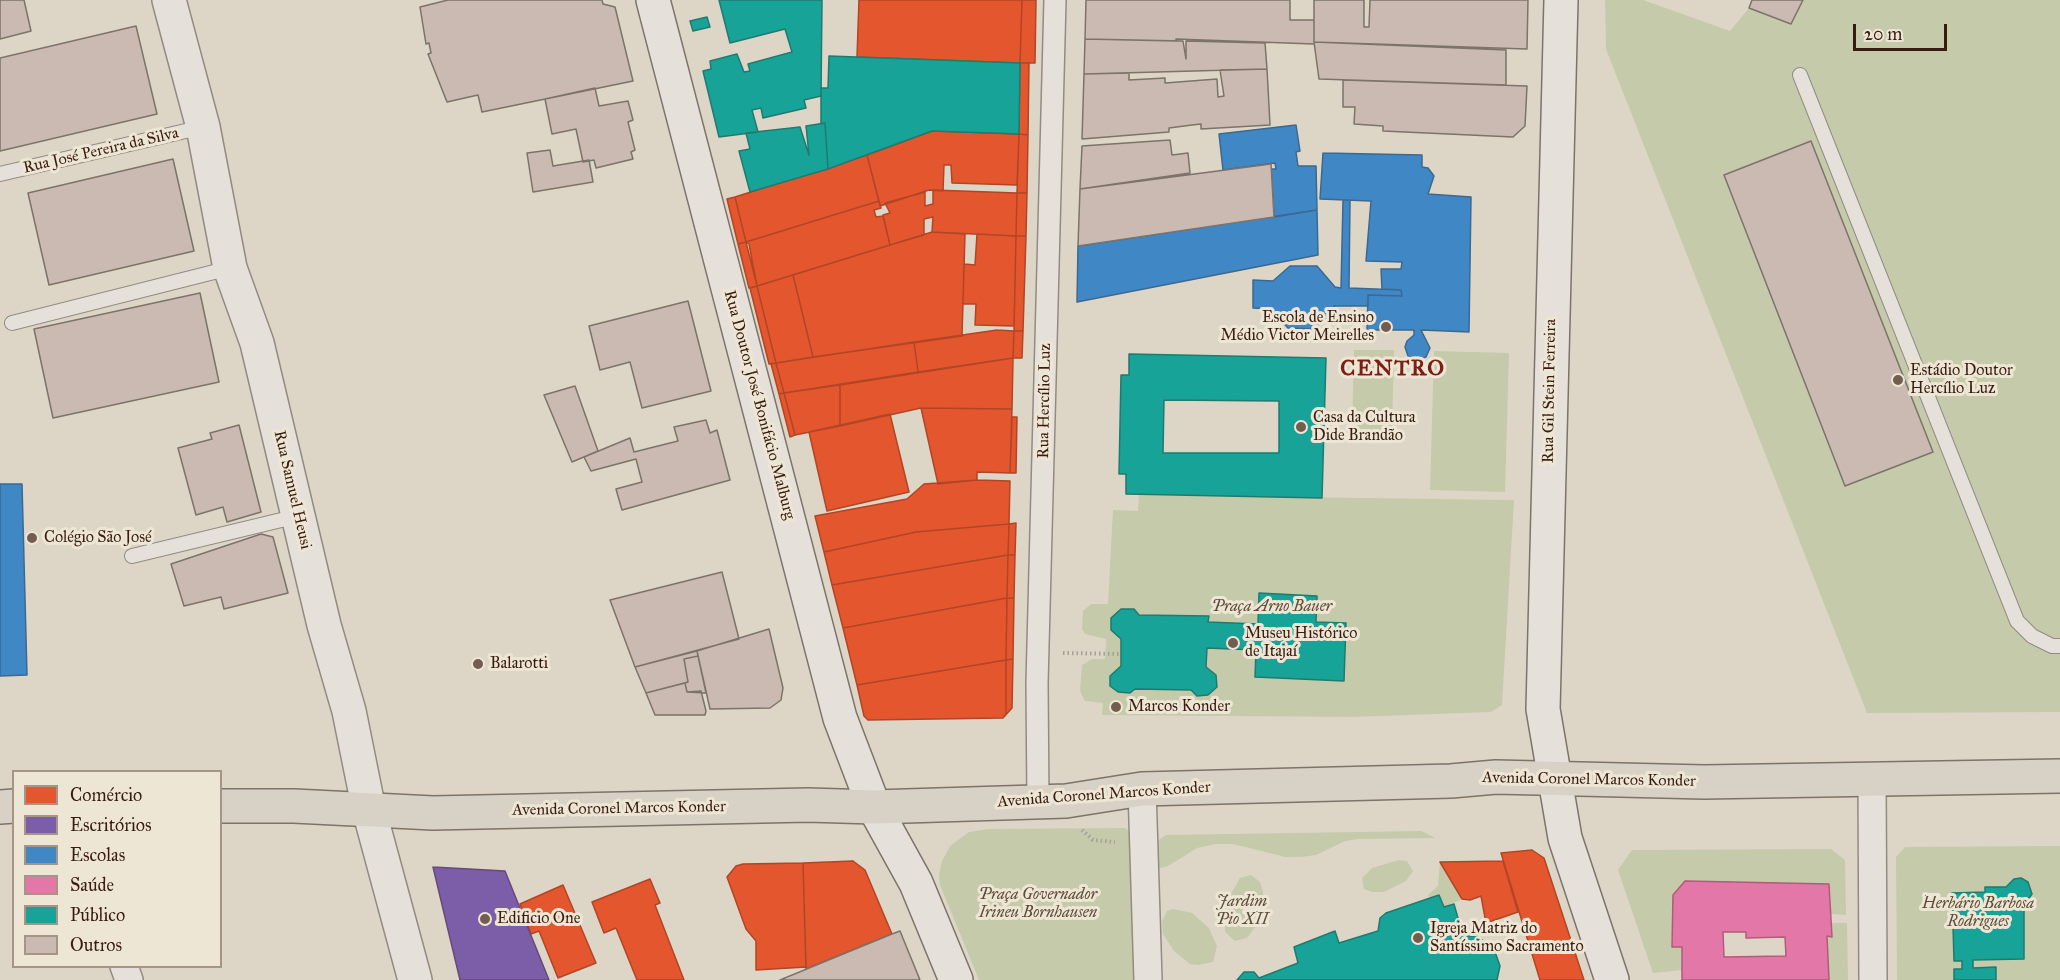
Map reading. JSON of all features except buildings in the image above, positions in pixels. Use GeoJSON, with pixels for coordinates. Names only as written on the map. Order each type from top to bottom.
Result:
{"type":"FeatureCollection","features":[{"type":"Feature","properties":{"kind":"main road","name":"Rua Samuel Heusi"},"geometry":{"type":"LineString","coordinates":[[169,0],[203,128],[230,268],[257,343],[324,625],[349,711],[369,810],[415,980]]}},
{"type":"Feature","properties":{"kind":"main road","name":"Rua Doutor José Bonifácio Malburg"},"geometry":{"type":"LineString","coordinates":[[653,0],[840,718],[874,807],[916,883],[956,980]]}},
{"type":"Feature","properties":{"kind":"main road","name":"Rua Gil Stein Ferreira"},"geometry":{"type":"LineString","coordinates":[[1560,0],[1543,709],[1565,838],[1612,980]]}},
{"type":"Feature","properties":{"kind":"main road","name":"Avenida Coronel Marcos Konder"},"geometry":{"type":"LineString","coordinates":[[222,806],[433,813],[808,805],[874,807],[1066,801],[1142,789],[1439,782],[1496,777],[1704,782],[2060,776]]}},
{"type":"Feature","properties":{"kind":"street","name":"Rua Hercílio Luz"},"geometry":{"type":"LineString","coordinates":[[1038,802],[1037,683],[1055,0]]}},
{"type":"Feature","properties":{"kind":"street"},"geometry":{"type":"LineString","coordinates":[[1872,778],[1873,980]]}},
{"type":"Feature","properties":{"kind":"street"},"geometry":{"type":"LineString","coordinates":[[1142,789],[1148,980]]}},
{"type":"Feature","properties":{"kind":"lane"},"geometry":{"type":"LineString","coordinates":[[1800,75],[2017,621],[2032,636],[2052,646],[2060,646]]}},
{"type":"Feature","properties":{"kind":"lane","name":"Rua José Pereira da Silva"},"geometry":{"type":"LineString","coordinates":[[0,174],[203,128]]}},
{"type":"Feature","properties":{"kind":"lane"},"geometry":{"type":"LineString","coordinates":[[12,323],[230,268]]}},
{"type":"Feature","properties":{"kind":"lane"},"geometry":{"type":"LineString","coordinates":[[132,556],[298,516]]}},
{"type":"Feature","properties":{"kind":"path"},"geometry":{"type":"LineString","coordinates":[[1062,653],[1121,654]]}},
{"type":"Feature","properties":{"kind":"green space","name":"Estádio Doutor Hercílio Luz"},"geometry":{"type":"Polygon","coordinates":[[[1605,0],[1643,0],[1730,31],[1749,8],[1752,0],[2060,0],[2060,712],[1867,713],[1606,49],[1605,0]]]}},
{"type":"Feature","properties":{"kind":"green space"},"geometry":{"type":"Polygon","coordinates":[[[1354,350],[1394,350],[1392,434],[1352,433],[1354,350]]]}},
{"type":"Feature","properties":{"kind":"green space"},"geometry":{"type":"Polygon","coordinates":[[[1434,351],[1509,353],[1505,492],[1430,490],[1434,351]]]}},
{"type":"Feature","properties":{"kind":"green space","name":"Praça Arno Bauer"},"geometry":{"type":"Polygon","coordinates":[[[1139,495],[1514,500],[1502,705],[1491,712],[1352,717],[1102,715],[1103,703],[1085,701],[1080,691],[1082,665],[1092,659],[1105,659],[1106,639],[1085,634],[1082,629],[1083,611],[1091,604],[1108,604],[1113,510],[1138,511],[1139,495]]]}},
{"type":"Feature","properties":{"kind":"green space","name":"Praça Governador Irineu Bornhausen"},"geometry":{"type":"Polygon","coordinates":[[[1125,828],[1132,833],[1138,980],[979,980],[940,885],[939,874],[942,861],[950,846],[969,832],[988,829],[1125,828]]]}},
{"type":"Feature","properties":{"kind":"green space"},"geometry":{"type":"Polygon","coordinates":[[[1421,831],[1436,838],[1359,839],[1345,841],[1316,855],[1301,857],[1285,857],[1233,844],[1216,844],[1197,848],[1168,866],[1152,870],[1157,841],[1166,835],[1421,831]]]}},
{"type":"Feature","properties":{"kind":"green space","name":"Herbário Barbosa Rodrigues"},"geometry":{"type":"Polygon","coordinates":[[[2060,846],[2060,980],[1897,980],[1896,857],[1905,847],[2060,846]]]}},
{"type":"Feature","properties":{"kind":"green space"},"geometry":{"type":"Polygon","coordinates":[[[1831,849],[1845,860],[1846,915],[1831,914],[1829,884],[1673,895],[1672,947],[1682,947],[1682,970],[1653,973],[1618,870],[1632,850],[1831,849]]]}},
{"type":"Feature","properties":{"kind":"green space"},"geometry":{"type":"Polygon","coordinates":[[[1399,860],[1407,861],[1413,871],[1406,881],[1384,892],[1364,889],[1362,878],[1372,868],[1399,860]]]}},
{"type":"Feature","properties":{"kind":"green space"},"geometry":{"type":"Polygon","coordinates":[[[1440,862],[1462,899],[1444,907],[1439,895],[1429,898],[1428,895],[1438,886],[1440,862]]]}},
{"type":"Feature","properties":{"kind":"green space","name":"Jardim Pio XII"},"geometry":{"type":"Polygon","coordinates":[[[1251,875],[1260,882],[1263,891],[1263,908],[1259,922],[1247,938],[1235,941],[1225,932],[1224,906],[1240,878],[1251,875]]]}},
{"type":"Feature","properties":{"kind":"green space"},"geometry":{"type":"Polygon","coordinates":[[[1173,909],[1192,913],[1209,928],[1217,946],[1213,962],[1190,964],[1174,951],[1163,934],[1162,922],[1167,911],[1173,909]]]}},
{"type":"Feature","properties":{"kind":"green space"},"geometry":{"type":"Polygon","coordinates":[[[1831,923],[1847,923],[1848,980],[1829,980],[1827,936],[1832,936],[1831,923]]]}},
{"type":"Feature","properties":{"kind":"place","name":"Escola de Ensino Médio Victor Meirelles"},"geometry":{"type":"Point","coordinates":[1386,327]}},
{"type":"Feature","properties":{"kind":"place","name":"Estádio Doutor Hercílio Luz"},"geometry":{"type":"Point","coordinates":[1898,380]}},
{"type":"Feature","properties":{"kind":"place","name":"Casa da Cultura Dide Brandão"},"geometry":{"type":"Point","coordinates":[1301,427]}},
{"type":"Feature","properties":{"kind":"place","name":"Colégio São José"},"geometry":{"type":"Point","coordinates":[32,538]}},
{"type":"Feature","properties":{"kind":"place","name":"Museu Histórico de Itajaí"},"geometry":{"type":"Point","coordinates":[1233,643]}},
{"type":"Feature","properties":{"kind":"place","name":"Balarotti"},"geometry":{"type":"Point","coordinates":[478,664]}},
{"type":"Feature","properties":{"kind":"place","name":"Marcos Konder"},"geometry":{"type":"Point","coordinates":[1116,707]}},
{"type":"Feature","properties":{"kind":"place","name":"Edificio One"},"geometry":{"type":"Point","coordinates":[485,919]}},
{"type":"Feature","properties":{"kind":"place","name":"Igreja Matriz do Santíssimo Sacramento"},"geometry":{"type":"Point","coordinates":[1418,938]}},
{"type":"Feature","properties":{"kind":"district","name":"CENTRO"},"geometry":{"type":"Point","coordinates":[1393,370]}}]}
